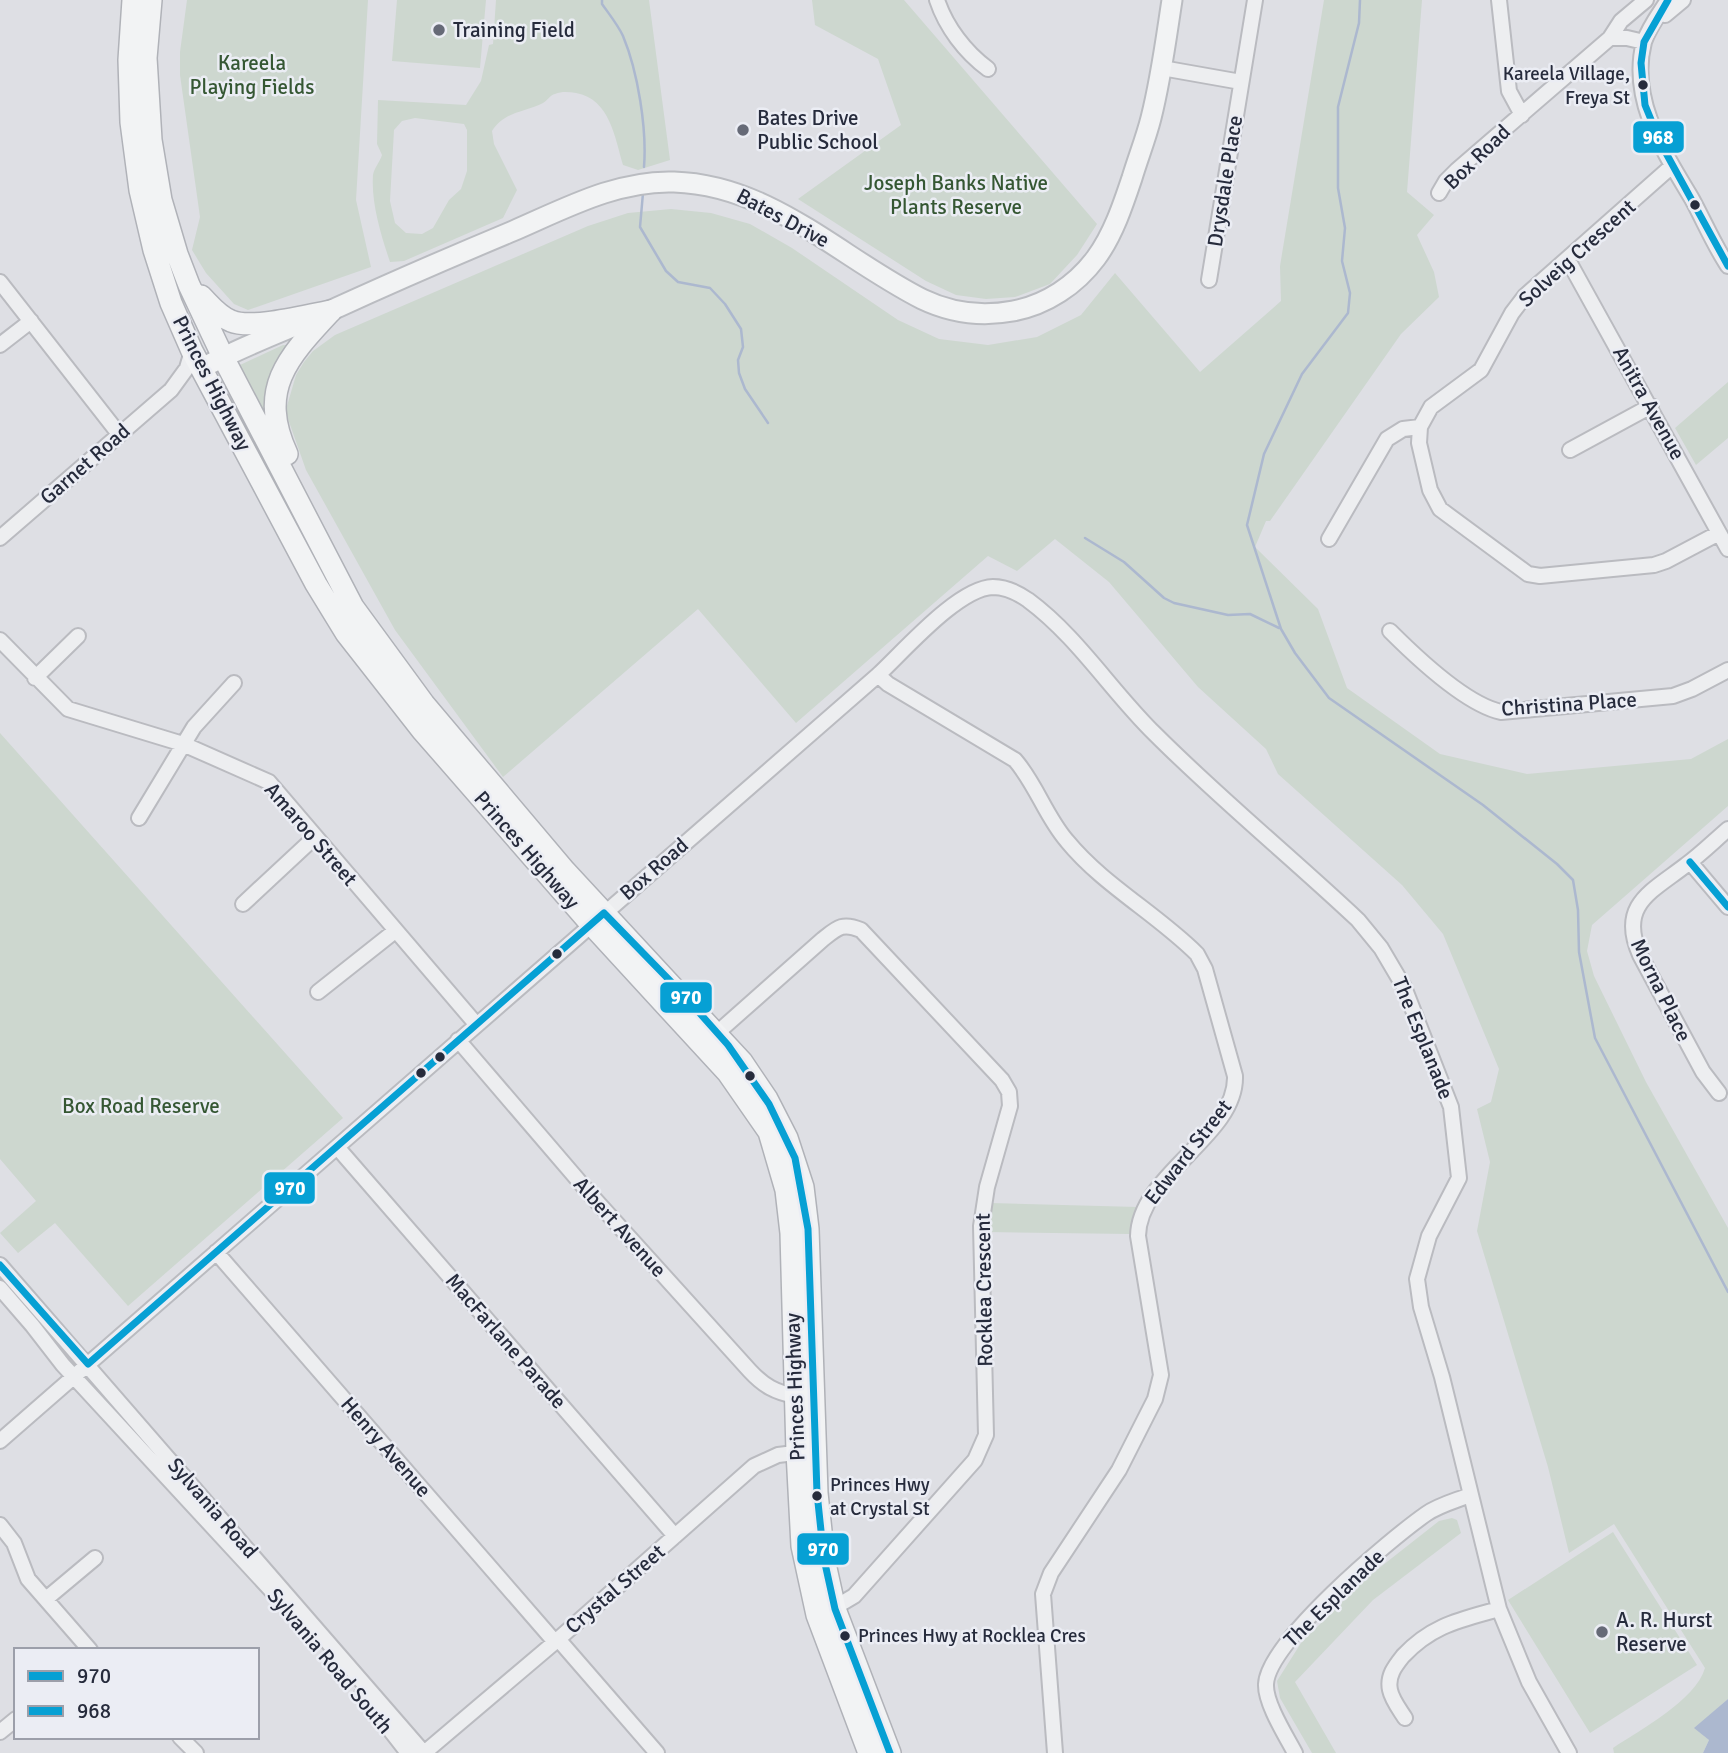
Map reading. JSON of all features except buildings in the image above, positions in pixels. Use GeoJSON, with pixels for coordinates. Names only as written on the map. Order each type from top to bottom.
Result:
{"type":"FeatureCollection","features":[{"type":"Feature","properties":{"kind":"highway","name":"Princes Highway"},"geometry":{"type":"LineString","coordinates":[[133,0],[129,92],[140,190],[153,250],[171,303],[200,366],[301,557],[346,633],[422,730],[597,918],[728,1073],[769,1132],[786,1190],[791,1233],[795,1396],[820,1538],[826,1612],[869,1753]]}},
{"type":"Feature","properties":{"kind":"highway","name":"Princes Highway"},"geometry":{"type":"LineString","coordinates":[[151,0],[146,58],[150,140],[161,200],[189,285],[223,357],[353,607],[408,683],[565,871],[597,918],[717,1033],[742,1062],[767,1099],[787,1138],[803,1186],[808,1229],[806,1452]]}},
{"type":"Feature","properties":{"kind":"highway"},"geometry":{"type":"LineString","coordinates":[[189,285],[220,315],[240,324],[261,323],[331,310]]}},
{"type":"Feature","properties":{"kind":"highway"},"geometry":{"type":"LineString","coordinates":[[294,490],[293,468],[276,423],[274,400],[281,373],[293,353],[331,310]]}},
{"type":"Feature","properties":{"kind":"highway","name":"Princes Highway"},"geometry":{"type":"LineString","coordinates":[[826,1612],[890,1753]]}},
{"type":"Feature","properties":{"kind":"main road","name":"Bates Drive"},"geometry":{"type":"LineString","coordinates":[[200,366],[573,205],[612,190],[644,182],[701,184],[731,190],[803,225],[921,298],[952,311],[979,314],[1029,308],[1074,282],[1097,257],[1108,239],[1151,119],[1172,0]]}},
{"type":"Feature","properties":{"kind":"street"},"geometry":{"type":"LineString","coordinates":[[937,0],[958,38],[988,69]]}},
{"type":"Feature","properties":{"kind":"street","name":"Drysdale Place"},"geometry":{"type":"LineString","coordinates":[[1209,280],[1255,0]]}},
{"type":"Feature","properties":{"kind":"street"},"geometry":{"type":"LineString","coordinates":[[1499,0],[1509,91],[1522,115]]}},
{"type":"Feature","properties":{"kind":"street","name":"Box Road"},"geometry":{"type":"LineString","coordinates":[[1439,193],[1457,170],[1610,38],[1621,21],[1646,0]]}},
{"type":"Feature","properties":{"kind":"street"},"geometry":{"type":"LineString","coordinates":[[1668,0],[1646,38],[1641,65],[1644,102],[1654,133],[1728,266]]}},
{"type":"Feature","properties":{"kind":"street"},"geometry":{"type":"LineString","coordinates":[[1646,38],[1660,20],[1683,0]]}},
{"type":"Feature","properties":{"kind":"street"},"geometry":{"type":"LineString","coordinates":[[1610,38],[1646,38]]}},
{"type":"Feature","properties":{"kind":"street"},"geometry":{"type":"LineString","coordinates":[[1162,68],[1241,82]]}},
{"type":"Feature","properties":{"kind":"street","name":"Solveig Crescent"},"geometry":{"type":"LineString","coordinates":[[1420,427],[1431,407],[1481,370],[1512,313],[1525,296],[1672,166]]}},
{"type":"Feature","properties":{"kind":"street","name":"Anitra Avenue"},"geometry":{"type":"LineString","coordinates":[[1568,260],[1728,549]]}},
{"type":"Feature","properties":{"kind":"street"},"geometry":{"type":"LineString","coordinates":[[0,282],[119,434]]}},
{"type":"Feature","properties":{"kind":"street"},"geometry":{"type":"LineString","coordinates":[[0,345],[31,321]]}},
{"type":"Feature","properties":{"kind":"street","name":"Garnet Road"},"geometry":{"type":"LineString","coordinates":[[171,390],[192,380],[200,366]]}},
{"type":"Feature","properties":{"kind":"street","name":"Garnet Road"},"geometry":{"type":"LineString","coordinates":[[0,538],[171,390],[187,368],[200,366]]}},
{"type":"Feature","properties":{"kind":"street"},"geometry":{"type":"LineString","coordinates":[[1570,450],[1651,406]]}},
{"type":"Feature","properties":{"kind":"street"},"geometry":{"type":"LineString","coordinates":[[1329,539],[1387,439],[1403,429],[1420,427],[1420,449],[1430,490],[1440,509],[1528,574],[1540,576],[1654,565],[1719,533]]}},
{"type":"Feature","properties":{"kind":"street","name":"The Esplanade"},"geometry":{"type":"LineString","coordinates":[[958,600],[975,591],[996,587],[1027,599],[1071,638],[1153,733],[1358,920],[1381,948],[1398,976],[1451,1107],[1459,1178],[1429,1236],[1417,1279],[1421,1307],[1442,1377],[1470,1495],[1443,1505],[1417,1521],[1327,1599],[1276,1656],[1267,1675],[1266,1692],[1295,1753]]}},
{"type":"Feature","properties":{"kind":"street","name":"Box Road"},"geometry":{"type":"LineString","coordinates":[[0,1441],[878,675],[958,600]]}},
{"type":"Feature","properties":{"kind":"street","name":"Christina Place"},"geometry":{"type":"LineString","coordinates":[[1390,631],[1422,662],[1473,700],[1501,712],[1678,695],[1728,670]]}},
{"type":"Feature","properties":{"kind":"street"},"geometry":{"type":"LineString","coordinates":[[35,678],[78,636]]}},
{"type":"Feature","properties":{"kind":"street","name":"Amaroo Street"},"geometry":{"type":"LineString","coordinates":[[0,640],[68,709],[183,744],[270,782],[476,1024]]}},
{"type":"Feature","properties":{"kind":"street","name":"Edward Street"},"geometry":{"type":"LineString","coordinates":[[878,675],[888,684],[1015,760],[1026,773],[1065,840],[1084,860],[1197,954],[1205,969],[1235,1076],[1235,1087],[1226,1110],[1151,1196],[1138,1223],[1161,1375],[1155,1399],[1119,1470],[1052,1573],[1043,1594],[1055,1753]]}},
{"type":"Feature","properties":{"kind":"street"},"geometry":{"type":"LineString","coordinates":[[139,818],[194,727],[234,683]]}},
{"type":"Feature","properties":{"kind":"street","name":"Morna Place"},"geometry":{"type":"LineString","coordinates":[[1719,1093],[1703,1072],[1640,955],[1632,929],[1634,914],[1642,899],[1728,829]]}},
{"type":"Feature","properties":{"kind":"street"},"geometry":{"type":"LineString","coordinates":[[243,904],[315,837]]}},
{"type":"Feature","properties":{"kind":"street"},"geometry":{"type":"LineString","coordinates":[[1690,862],[1728,907]]}},
{"type":"Feature","properties":{"kind":"street","name":"Rocklea Crescent"},"geometry":{"type":"LineString","coordinates":[[717,1033],[822,940],[837,928],[849,925],[861,930],[1002,1080],[1009,1092],[1010,1106],[987,1187],[981,1226],[986,1435],[975,1460],[854,1596],[826,1612]]}},
{"type":"Feature","properties":{"kind":"street"},"geometry":{"type":"LineString","coordinates":[[318,992],[395,931]]}},
{"type":"Feature","properties":{"kind":"street","name":"Albert Avenue"},"geometry":{"type":"LineString","coordinates":[[458,1040],[590,1194],[756,1378],[775,1392],[795,1396]]}},
{"type":"Feature","properties":{"kind":"street","name":"MacFarlane Parade"},"geometry":{"type":"LineString","coordinates":[[337,1147],[675,1536]]}},
{"type":"Feature","properties":{"kind":"street","name":"Henry Avenue"},"geometry":{"type":"LineString","coordinates":[[216,1252],[657,1753]]}},
{"type":"Feature","properties":{"kind":"street","name":"Sylvania Road"},"geometry":{"type":"LineString","coordinates":[[0,1265],[424,1753]]}},
{"type":"Feature","properties":{"kind":"street","name":"Sylvania Road South"},"geometry":{"type":"LineString","coordinates":[[0,1289],[63,1366],[336,1662],[408,1753]]}},
{"type":"Feature","properties":{"kind":"street","name":"Crystal Street"},"geometry":{"type":"LineString","coordinates":[[424,1753],[754,1466],[766,1458],[806,1452]]}},
{"type":"Feature","properties":{"kind":"street"},"geometry":{"type":"LineString","coordinates":[[1470,1495],[1499,1609],[1529,1682],[1569,1753]]}},
{"type":"Feature","properties":{"kind":"street"},"geometry":{"type":"LineString","coordinates":[[0,1525],[14,1543],[28,1579],[88,1648]]}},
{"type":"Feature","properties":{"kind":"street"},"geometry":{"type":"LineString","coordinates":[[46,1599],[95,1558]]}},
{"type":"Feature","properties":{"kind":"street"},"geometry":{"type":"LineString","coordinates":[[1405,1718],[1390,1693],[1386,1680],[1396,1664],[1431,1632],[1448,1623],[1499,1609]]}},
{"type":"Feature","properties":{"kind":"street"},"geometry":{"type":"LineString","coordinates":[[0,1732],[14,1720]]}},
{"type":"Feature","properties":{"kind":"street"},"geometry":{"type":"LineString","coordinates":[[182,1739],[196,1753]]}},
{"type":"Feature","properties":{"kind":"green space","name":"Kareela Playing Fields"},"geometry":{"type":"Polygon","coordinates":[[[187,0],[368,0],[356,200],[371,267],[248,310],[234,304],[206,273],[192,250],[200,217],[180,75],[180,52],[187,0]]]}},
{"type":"Feature","properties":{"kind":"green space","name":"Training Field"},"geometry":{"type":"Polygon","coordinates":[[[397,0],[486,0],[480,68],[392,61],[397,0]]]}},
{"type":"Feature","properties":{"kind":"green space"},"geometry":{"type":"Polygon","coordinates":[[[496,0],[649,0],[670,160],[638,170],[623,165],[614,132],[597,103],[576,93],[563,92],[553,95],[543,103],[509,116],[492,131],[494,144],[517,190],[503,218],[404,261],[390,262],[374,197],[373,175],[382,155],[377,144],[378,100],[466,105],[481,81],[489,45],[493,44],[496,0]],[[415,118],[402,121],[394,130],[390,201],[395,223],[406,233],[422,234],[433,228],[449,200],[461,189],[467,171],[467,130],[464,124],[415,118]]]}},
{"type":"Feature","properties":{"kind":"green space","name":"Joseph Banks Native Plants Reserve"},"geometry":{"type":"Polygon","coordinates":[[[812,0],[904,0],[1097,224],[1077,255],[1050,284],[1015,297],[986,299],[956,295],[926,281],[798,199],[901,125],[878,59],[815,25],[812,0]]]}},
{"type":"Feature","properties":{"kind":"green space"},"geometry":{"type":"Polygon","coordinates":[[[1324,0],[1422,0],[1407,192],[1434,215],[1417,235],[1434,272],[1439,297],[1401,334],[1270,521],[1266,521],[1255,547],[1318,609],[1347,688],[1440,754],[1527,774],[1691,759],[1728,739],[1728,806],[1592,925],[1587,951],[1594,976],[1646,1082],[1728,1228],[1728,1699],[1695,1728],[1709,1740],[1703,1753],[1614,1753],[1613,1748],[1679,1703],[1699,1680],[1705,1668],[1614,1524],[1569,1553],[1548,1467],[1477,1231],[1490,1162],[1477,1109],[1491,1102],[1499,1069],[1443,934],[1402,885],[1278,774],[1266,749],[1198,687],[1109,582],[1055,539],[1017,571],[988,556],[796,723],[698,609],[503,777],[395,630],[306,470],[287,416],[287,406],[296,375],[313,351],[335,335],[588,226],[628,213],[671,209],[711,213],[750,224],[792,248],[898,320],[939,339],[988,345],[1037,337],[1081,315],[1115,273],[1200,372],[1281,301],[1280,266],[1324,0]]]}},
{"type":"Feature","properties":{"kind":"green space"},"geometry":{"type":"Polygon","coordinates":[[[288,345],[272,370],[267,388],[266,418],[240,365],[288,345]]]}},
{"type":"Feature","properties":{"kind":"green space"},"geometry":{"type":"Polygon","coordinates":[[[1728,382],[1728,438],[1696,465],[1675,428],[1728,382]]]}},
{"type":"Feature","properties":{"kind":"green space","name":"Box Road Reserve"},"geometry":{"type":"Polygon","coordinates":[[[0,733],[343,1118],[128,1306],[55,1223],[18,1253],[0,1233],[36,1201],[0,1159],[0,733]]]}},
{"type":"Feature","properties":{"kind":"green space"},"geometry":{"type":"Polygon","coordinates":[[[990,1203],[1138,1207],[1133,1216],[1130,1234],[987,1232],[990,1203]]]}},
{"type":"Feature","properties":{"kind":"green space"},"geometry":{"type":"Polygon","coordinates":[[[1452,1518],[1457,1520],[1461,1533],[1373,1600],[1295,1682],[1336,1753],[1312,1753],[1280,1698],[1277,1681],[1301,1643],[1364,1580],[1439,1521],[1452,1518]]]}},
{"type":"Feature","properties":{"kind":"green space","name":"A. R. Hurst Reserve"},"geometry":{"type":"Polygon","coordinates":[[[1613,1532],[1697,1665],[1590,1733],[1508,1600],[1613,1532]]]}},
{"type":"Feature","properties":{"kind":"water"},"geometry":{"type":"Polygon","coordinates":[[[1728,1699],[1728,1753],[1703,1753],[1709,1740],[1694,1728],[1728,1699]]]}},
{"type":"Feature","properties":{"kind":"waterway"},"geometry":{"type":"LineString","coordinates":[[602,0],[623,36],[633,66],[643,118],[644,167]]}},
{"type":"Feature","properties":{"kind":"waterway"},"geometry":{"type":"LineString","coordinates":[[1360,0],[1359,23],[1338,107],[1338,188],[1345,228],[1342,261],[1350,293],[1348,313],[1302,374],[1264,454],[1247,525],[1281,629],[1295,653],[1329,698],[1483,805],[1573,880],[1578,910],[1579,952],[1595,1038],[1728,1292]]}},
{"type":"Feature","properties":{"kind":"waterway"},"geometry":{"type":"LineString","coordinates":[[643,193],[640,227],[666,271],[678,282],[710,288],[725,304],[741,329],[743,347],[738,360],[739,373],[745,389],[768,423]]}},
{"type":"Feature","properties":{"kind":"waterway"},"geometry":{"type":"LineString","coordinates":[[1085,538],[1124,562],[1164,598],[1174,603],[1228,615],[1250,614],[1279,628]]}},
{"type":"Feature","properties":{"kind":"transit line","name":"968"},"geometry":{"type":"LineString","coordinates":[[1668,0],[1644,42],[1641,63],[1645,105],[1661,144],[1728,266]]}},
{"type":"Feature","properties":{"kind":"transit line","name":"968"},"geometry":{"type":"LineString","coordinates":[[1690,862],[1728,907]]}},
{"type":"Feature","properties":{"kind":"transit line","name":"970"},"geometry":{"type":"LineString","coordinates":[[88,1364],[604,913],[728,1045],[769,1104],[795,1158],[808,1229],[817,1493],[824,1559],[835,1609],[890,1753]]}},
{"type":"Feature","properties":{"kind":"transit line","name":"970"},"geometry":{"type":"LineString","coordinates":[[0,1265],[88,1364]]}},
{"type":"Feature","properties":{"kind":"place","name":"Training Field"},"geometry":{"type":"Point","coordinates":[439,30]}},
{"type":"Feature","properties":{"kind":"place","name":"Kareela Village, Freya St"},"geometry":{"type":"Point","coordinates":[1643,85]}},
{"type":"Feature","properties":{"kind":"place","name":"Bates Drive Public School"},"geometry":{"type":"Point","coordinates":[743,130]}},
{"type":"Feature","properties":{"kind":"place","name":"Princes Hwy at Crystal St"},"geometry":{"type":"Point","coordinates":[817,1496]}},
{"type":"Feature","properties":{"kind":"place","name":"A. R. Hurst Reserve"},"geometry":{"type":"Point","coordinates":[1602,1632]}},
{"type":"Feature","properties":{"kind":"place","name":"Princes Hwy at Rocklea Cres"},"geometry":{"type":"Point","coordinates":[845,1636]}}]}
